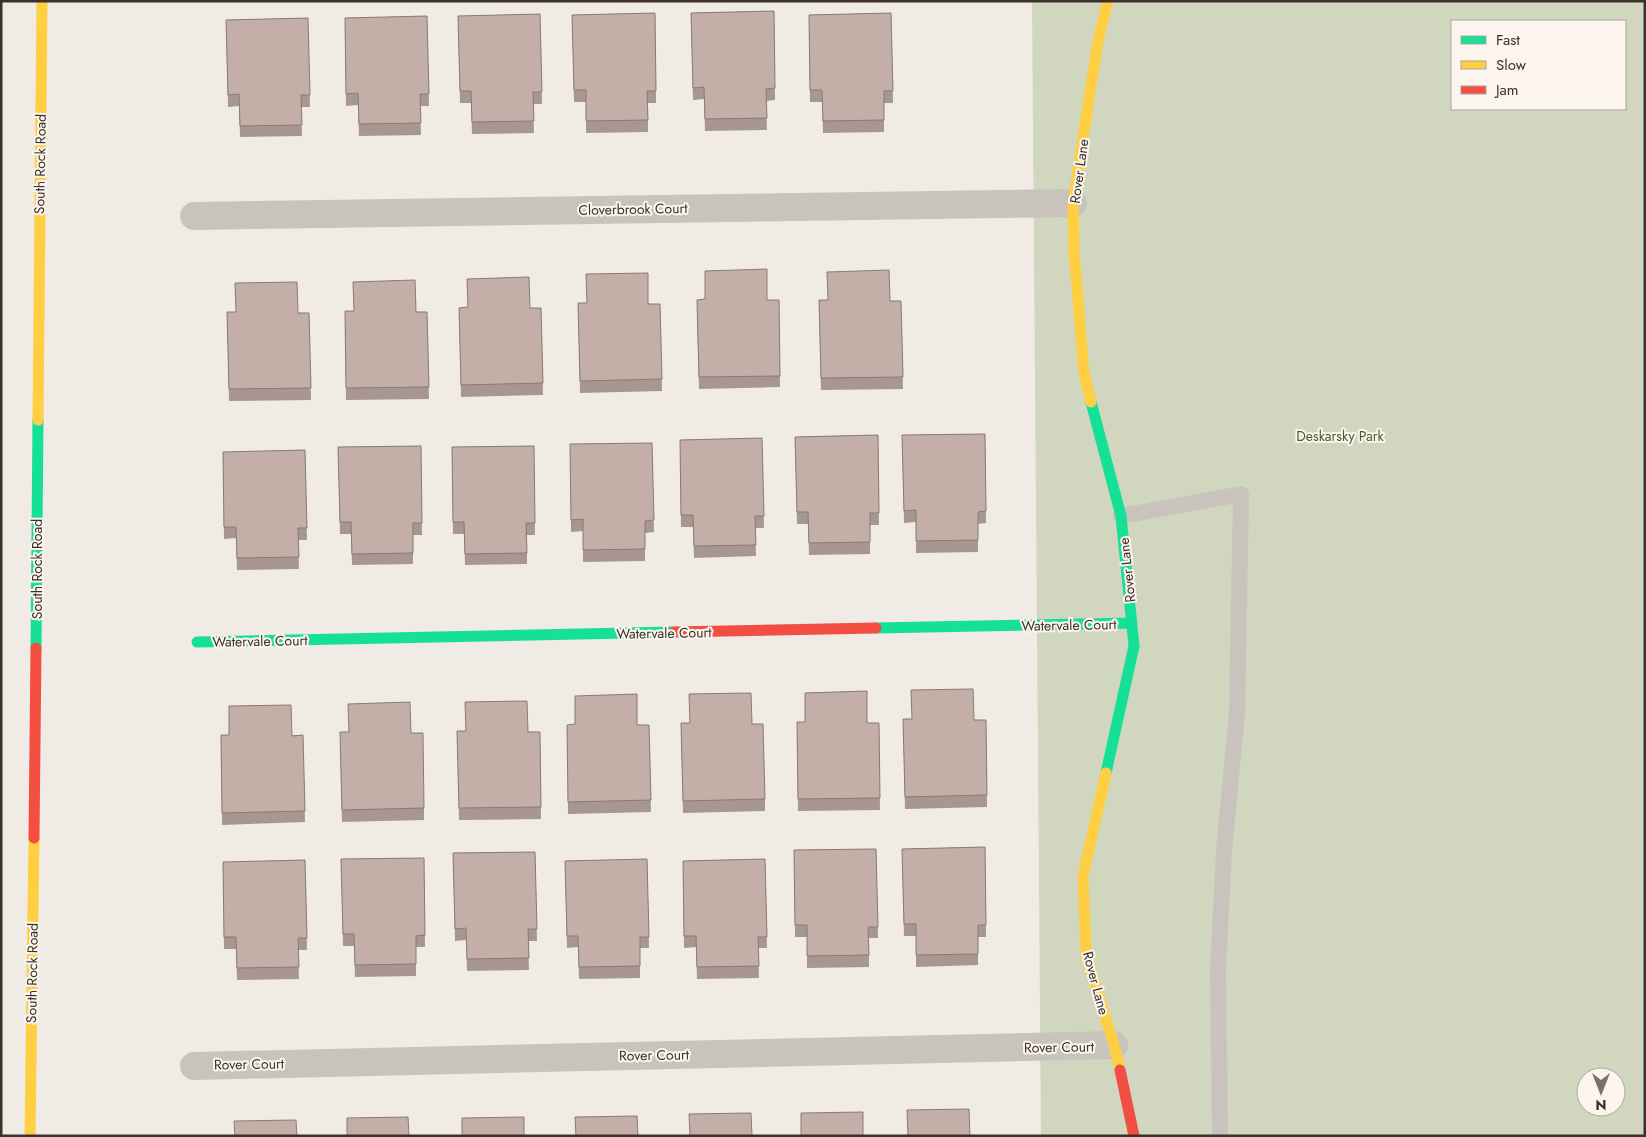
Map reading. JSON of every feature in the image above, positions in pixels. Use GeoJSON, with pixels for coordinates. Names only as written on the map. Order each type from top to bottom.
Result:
{"type":"FeatureCollection","features":[{"type":"Feature","properties":{"kind":"street","name":"South Rock Road"},"geometry":{"type":"LineString","coordinates":[[30,1136],[42,1]]}},
{"type":"Feature","properties":{"kind":"street","name":"Rover Lane"},"geometry":{"type":"LineString","coordinates":[[1108,1],[1098,41],[1073,203],[1074,251],[1084,374],[1121,516],[1134,646],[1083,876],[1086,955],[1114,1045],[1134,1136]]}},
{"type":"Feature","properties":{"kind":"street","name":"Cloverbrook Court"},"geometry":{"type":"LineString","coordinates":[[194,216],[1073,203]]}},
{"type":"Feature","properties":{"kind":"street","name":"Watervale Court"},"geometry":{"type":"LineString","coordinates":[[197,642],[1132,623]]}},
{"type":"Feature","properties":{"kind":"street","name":"Rover Court"},"geometry":{"type":"LineString","coordinates":[[194,1066],[1114,1045]]}},
{"type":"Feature","properties":{"kind":"lane"},"geometry":{"type":"LineString","coordinates":[[1121,516],[1241,494],[1237,714],[1224,850],[1218,970],[1220,1136]]}},
{"type":"Feature","properties":{"kind":"green space","name":"Deskarsky Park"},"geometry":{"type":"Polygon","coordinates":[[[1032,1],[1645,1],[1645,1136],[1041,1136],[1032,1]]]}},
{"type":"Feature","properties":{"kind":"building"},"geometry":{"type":"Polygon","coordinates":[[[774,11],[775,88],[766,89],[767,118],[705,119],[704,87],[693,88],[691,13],[774,11]]]}},
{"type":"Feature","properties":{"kind":"building"},"geometry":{"type":"Polygon","coordinates":[[[655,13],[656,91],[647,91],[648,120],[586,121],[586,90],[574,90],[572,15],[655,13]]]}},
{"type":"Feature","properties":{"kind":"building"},"geometry":{"type":"Polygon","coordinates":[[[891,13],[893,91],[884,91],[884,120],[823,121],[822,90],[810,90],[809,15],[891,13]]]}},
{"type":"Feature","properties":{"kind":"building"},"geometry":{"type":"Polygon","coordinates":[[[540,14],[542,92],[533,92],[534,121],[472,122],[471,91],[460,91],[458,16],[540,14]]]}},
{"type":"Feature","properties":{"kind":"building"},"geometry":{"type":"Polygon","coordinates":[[[427,16],[429,94],[420,94],[421,123],[359,124],[358,93],[346,94],[345,18],[427,16]]]}},
{"type":"Feature","properties":{"kind":"building"},"geometry":{"type":"Polygon","coordinates":[[[308,18],[310,95],[301,95],[302,125],[240,126],[239,94],[228,95],[226,20],[308,18]]]}},
{"type":"Feature","properties":{"kind":"building"},"geometry":{"type":"Polygon","coordinates":[[[767,269],[767,300],[779,300],[780,376],[699,377],[697,300],[705,299],[705,271],[767,269]]]}},
{"type":"Feature","properties":{"kind":"building"},"geometry":{"type":"Polygon","coordinates":[[[889,270],[890,301],[901,301],[903,377],[821,378],[819,300],[828,300],[827,272],[889,270]]]}},
{"type":"Feature","properties":{"kind":"building"},"geometry":{"type":"Polygon","coordinates":[[[648,273],[648,304],[660,304],[662,379],[580,381],[578,303],[587,303],[586,274],[648,273]]]}},
{"type":"Feature","properties":{"kind":"building"},"geometry":{"type":"Polygon","coordinates":[[[529,277],[530,308],[541,308],[543,383],[461,385],[459,308],[468,307],[467,279],[529,277]]]}},
{"type":"Feature","properties":{"kind":"building"},"geometry":{"type":"Polygon","coordinates":[[[415,280],[416,312],[427,312],[429,387],[346,388],[345,311],[354,311],[353,282],[415,280]]]}},
{"type":"Feature","properties":{"kind":"building"},"geometry":{"type":"Polygon","coordinates":[[[297,282],[298,313],[309,313],[311,388],[229,389],[227,312],[236,312],[235,283],[297,282]]]}},
{"type":"Feature","properties":{"kind":"building"},"geometry":{"type":"Polygon","coordinates":[[[985,434],[986,511],[978,512],[978,540],[916,541],[916,510],[904,511],[902,435],[985,434]]]}},
{"type":"Feature","properties":{"kind":"building"},"geometry":{"type":"Polygon","coordinates":[[[878,435],[879,513],[870,513],[870,542],[809,543],[808,512],[797,512],[795,437],[878,435]]]}},
{"type":"Feature","properties":{"kind":"building"},"geometry":{"type":"Polygon","coordinates":[[[762,438],[764,516],[755,516],[756,545],[694,546],[693,515],[681,515],[680,440],[762,438]]]}},
{"type":"Feature","properties":{"kind":"building"},"geometry":{"type":"Polygon","coordinates":[[[652,443],[654,520],[645,521],[645,549],[583,550],[583,519],[571,520],[570,444],[652,443]]]}},
{"type":"Feature","properties":{"kind":"building"},"geometry":{"type":"Polygon","coordinates":[[[421,446],[422,523],[413,523],[413,553],[352,554],[351,522],[340,522],[338,447],[421,446]]]}},
{"type":"Feature","properties":{"kind":"building"},"geometry":{"type":"Polygon","coordinates":[[[534,446],[535,523],[526,523],[527,553],[465,554],[464,522],[453,522],[452,447],[534,446]]]}},
{"type":"Feature","properties":{"kind":"building"},"geometry":{"type":"Polygon","coordinates":[[[305,450],[307,528],[298,528],[299,557],[237,558],[236,527],[224,527],[223,452],[305,450]]]}},
{"type":"Feature","properties":{"kind":"building"},"geometry":{"type":"Polygon","coordinates":[[[973,689],[974,720],[986,720],[987,795],[905,797],[903,719],[912,719],[911,690],[973,689]]]}},
{"type":"Feature","properties":{"kind":"building"},"geometry":{"type":"Polygon","coordinates":[[[867,691],[867,723],[879,723],[880,798],[798,799],[797,722],[805,722],[805,693],[867,691]]]}},
{"type":"Feature","properties":{"kind":"building"},"geometry":{"type":"Polygon","coordinates":[[[751,693],[752,724],[763,724],[765,799],[683,801],[681,723],[690,723],[689,694],[751,693]]]}},
{"type":"Feature","properties":{"kind":"building"},"geometry":{"type":"Polygon","coordinates":[[[637,694],[637,725],[649,725],[651,800],[568,802],[567,725],[575,724],[575,696],[637,694]]]}},
{"type":"Feature","properties":{"kind":"building"},"geometry":{"type":"Polygon","coordinates":[[[527,701],[528,732],[540,732],[541,807],[459,808],[457,731],[466,731],[465,702],[527,701]]]}},
{"type":"Feature","properties":{"kind":"building"},"geometry":{"type":"Polygon","coordinates":[[[410,702],[411,733],[423,733],[424,808],[342,810],[340,732],[349,732],[348,704],[410,702]]]}},
{"type":"Feature","properties":{"kind":"building"},"geometry":{"type":"Polygon","coordinates":[[[291,705],[292,736],[303,735],[305,811],[222,813],[221,735],[229,735],[229,706],[291,705]]]}},
{"type":"Feature","properties":{"kind":"building"},"geometry":{"type":"Polygon","coordinates":[[[985,847],[986,925],[978,925],[978,954],[916,955],[916,924],[904,924],[902,849],[985,847]]]}},
{"type":"Feature","properties":{"kind":"building"},"geometry":{"type":"Polygon","coordinates":[[[876,849],[878,927],[868,927],[869,955],[807,956],[807,925],[795,925],[794,850],[876,849]]]}},
{"type":"Feature","properties":{"kind":"building"},"geometry":{"type":"Polygon","coordinates":[[[535,852],[537,929],[528,929],[529,958],[467,959],[466,928],[455,929],[453,853],[535,852]]]}},
{"type":"Feature","properties":{"kind":"building"},"geometry":{"type":"Polygon","coordinates":[[[424,858],[425,935],[416,936],[416,964],[355,965],[354,934],[343,934],[341,859],[424,858]]]}},
{"type":"Feature","properties":{"kind":"building"},"geometry":{"type":"Polygon","coordinates":[[[647,859],[649,937],[640,937],[640,966],[579,967],[578,936],[567,936],[565,861],[647,859]]]}},
{"type":"Feature","properties":{"kind":"building"},"geometry":{"type":"Polygon","coordinates":[[[765,859],[767,937],[758,937],[759,966],[697,967],[696,936],[684,936],[683,861],[765,859]]]}},
{"type":"Feature","properties":{"kind":"building"},"geometry":{"type":"Polygon","coordinates":[[[305,860],[307,938],[298,938],[299,967],[237,968],[236,937],[224,937],[223,862],[305,860]]]}},
{"type":"Feature","properties":{"kind":"building"},"geometry":{"type":"Polygon","coordinates":[[[969,1109],[970,1136],[908,1136],[907,1110],[969,1109]]]}},
{"type":"Feature","properties":{"kind":"building"},"geometry":{"type":"Polygon","coordinates":[[[863,1112],[863,1136],[801,1136],[801,1113],[863,1112]]]}},
{"type":"Feature","properties":{"kind":"building"},"geometry":{"type":"Polygon","coordinates":[[[751,1113],[752,1136],[690,1136],[689,1114],[751,1113]]]}},
{"type":"Feature","properties":{"kind":"building"},"geometry":{"type":"Polygon","coordinates":[[[637,1116],[638,1136],[576,1136],[575,1117],[637,1116]]]}},
{"type":"Feature","properties":{"kind":"building"},"geometry":{"type":"Polygon","coordinates":[[[408,1117],[409,1136],[347,1136],[347,1118],[408,1117]]]}},
{"type":"Feature","properties":{"kind":"building"},"geometry":{"type":"Polygon","coordinates":[[[524,1117],[524,1136],[462,1136],[462,1118],[524,1117]]]}},
{"type":"Feature","properties":{"kind":"building"},"geometry":{"type":"Polygon","coordinates":[[[296,1120],[297,1136],[235,1136],[234,1121],[296,1120]]]}},
{"type":"Feature","properties":{"kind":"traffic: fast"},"geometry":{"type":"LineString","coordinates":[[1091,402],[1121,516],[1134,646],[1106,773]]}},
{"type":"Feature","properties":{"kind":"traffic: fast"},"geometry":{"type":"LineString","coordinates":[[36,648],[38,420]]}},
{"type":"Feature","properties":{"kind":"traffic: fast"},"geometry":{"type":"LineString","coordinates":[[876,628],[1132,623]]}},
{"type":"Feature","properties":{"kind":"traffic: fast"},"geometry":{"type":"LineString","coordinates":[[197,642],[674,632]]}},
{"type":"Feature","properties":{"kind":"traffic: slow"},"geometry":{"type":"LineString","coordinates":[[38,420],[42,1]]}},
{"type":"Feature","properties":{"kind":"traffic: slow"},"geometry":{"type":"LineString","coordinates":[[1091,402],[1084,374],[1074,251],[1073,203],[1098,41],[1108,1]]}},
{"type":"Feature","properties":{"kind":"traffic: slow"},"geometry":{"type":"LineString","coordinates":[[1106,773],[1083,876],[1086,955],[1120,1070]]}},
{"type":"Feature","properties":{"kind":"traffic: slow"},"geometry":{"type":"LineString","coordinates":[[30,1136],[34,838]]}},
{"type":"Feature","properties":{"kind":"traffic: jam"},"geometry":{"type":"LineString","coordinates":[[674,632],[876,628]]}},
{"type":"Feature","properties":{"kind":"traffic: jam"},"geometry":{"type":"LineString","coordinates":[[34,838],[36,648]]}},
{"type":"Feature","properties":{"kind":"traffic: jam"},"geometry":{"type":"LineString","coordinates":[[1120,1070],[1134,1136]]}}]}
